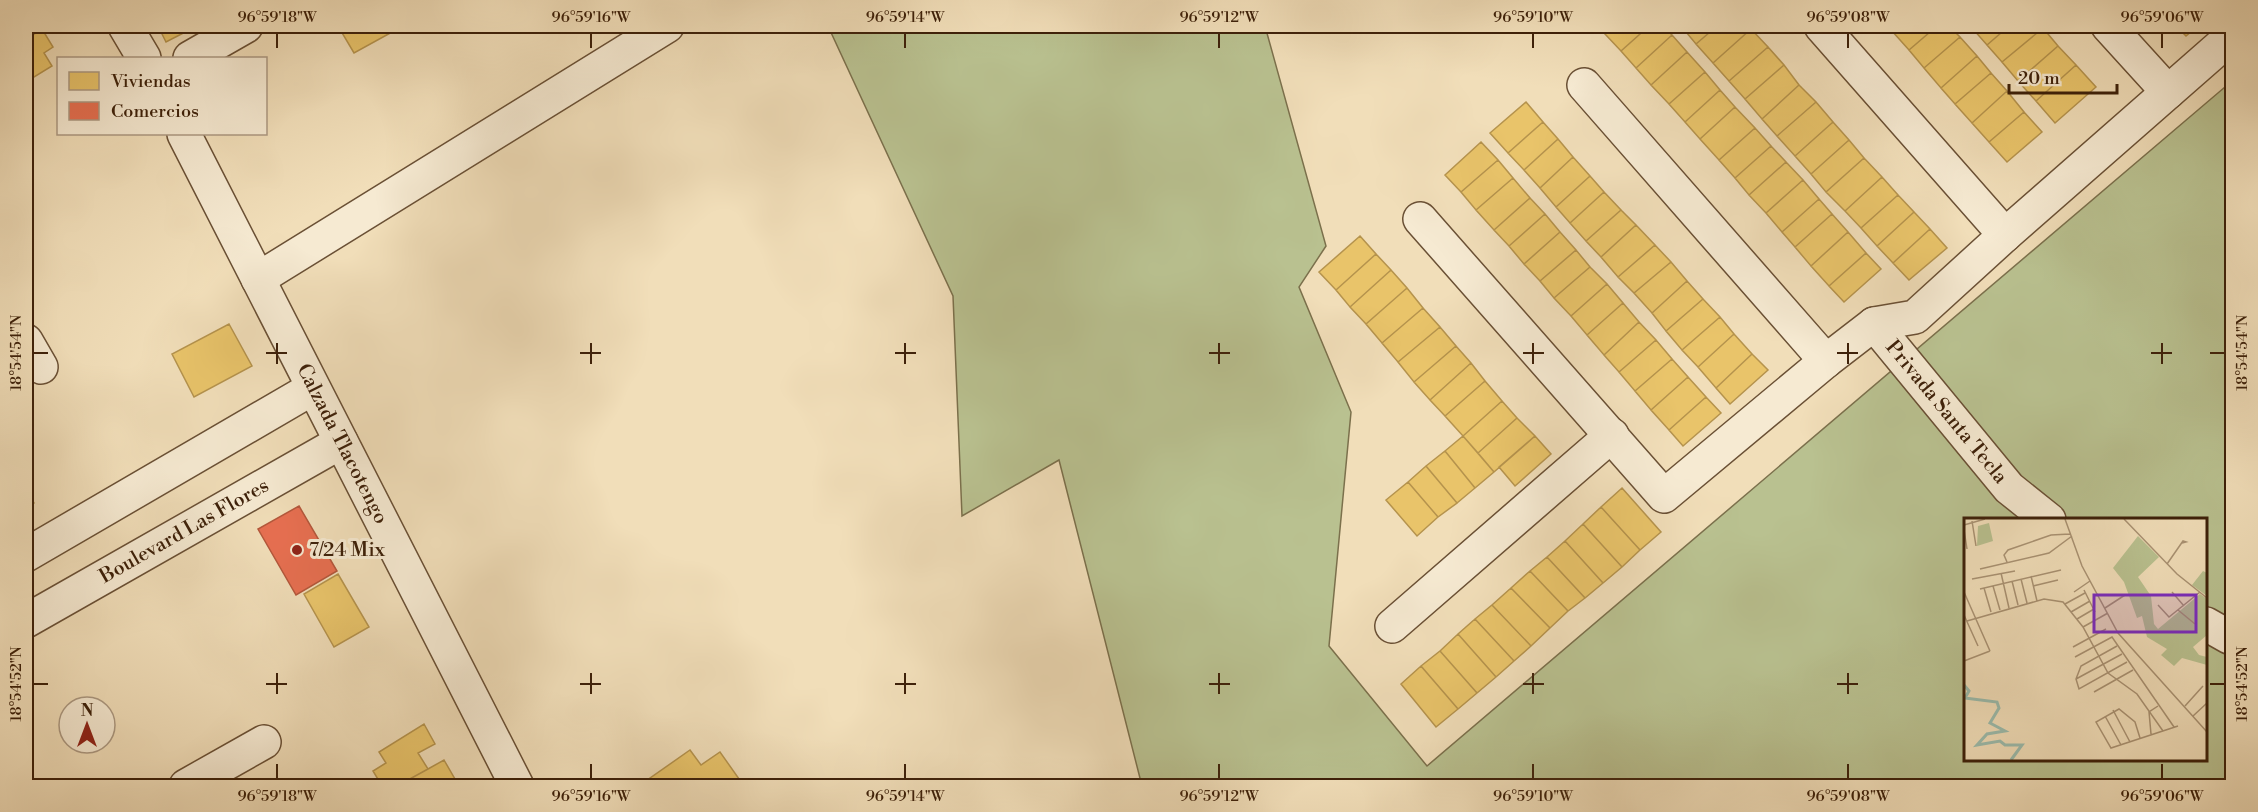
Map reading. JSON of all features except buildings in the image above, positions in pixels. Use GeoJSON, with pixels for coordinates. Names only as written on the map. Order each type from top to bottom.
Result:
{"type":"FeatureCollection","features":[{"type":"Feature","properties":{"kind":"street"},"geometry":{"type":"LineString","coordinates":[[124,26],[143,57]]}},
{"type":"Feature","properties":{"kind":"street"},"geometry":{"type":"LineString","coordinates":[[192,57],[246,26]]}},
{"type":"Feature","properties":{"kind":"street"},"geometry":{"type":"LineString","coordinates":[[258,279],[667,26]]}},
{"type":"Feature","properties":{"kind":"street"},"geometry":{"type":"LineString","coordinates":[[1821,26],[2005,235]]}},
{"type":"Feature","properties":{"kind":"street"},"geometry":{"type":"LineString","coordinates":[[2108,26],[2168,93]]}},
{"type":"Feature","properties":{"kind":"street"},"geometry":{"type":"LineString","coordinates":[[1420,219],[1664,496],[1827,360],[1874,324],[1915,317],[2232,36]]}},
{"type":"Feature","properties":{"kind":"street"},"geometry":{"type":"LineString","coordinates":[[1584,85],[1827,360]]}},
{"type":"Feature","properties":{"kind":"street","name":"Calzada Tlacotengo"},"geometry":{"type":"LineString","coordinates":[[184,135],[518,786]]}},
{"type":"Feature","properties":{"kind":"street","name":"Privada Santa Tecla"},"geometry":{"type":"LineString","coordinates":[[1874,324],[2009,488],[2048,518]]}},
{"type":"Feature","properties":{"kind":"street"},"geometry":{"type":"LineString","coordinates":[[26,555],[313,388]]}},
{"type":"Feature","properties":{"kind":"street"},"geometry":{"type":"LineString","coordinates":[[1392,626],[1612,435]]}},
{"type":"Feature","properties":{"kind":"street","name":"Boulevard Las Flores"},"geometry":{"type":"LineString","coordinates":[[26,621],[341,442]]}},
{"type":"Feature","properties":{"kind":"street"},"geometry":{"type":"LineString","coordinates":[[186,786],[264,742]]}},
{"type":"Feature","properties":{"kind":"green space"},"geometry":{"type":"Polygon","coordinates":[[[828,26],[1265,26],[1326,246],[1299,287],[1351,412],[1329,646],[1427,766],[2232,81],[2232,786],[1142,786],[1059,460],[962,516],[953,296],[828,26]]]}},
{"type":"Feature","properties":{"kind":"place","name":"7/24 Mix"},"geometry":{"type":"Point","coordinates":[297,550]}}]}
